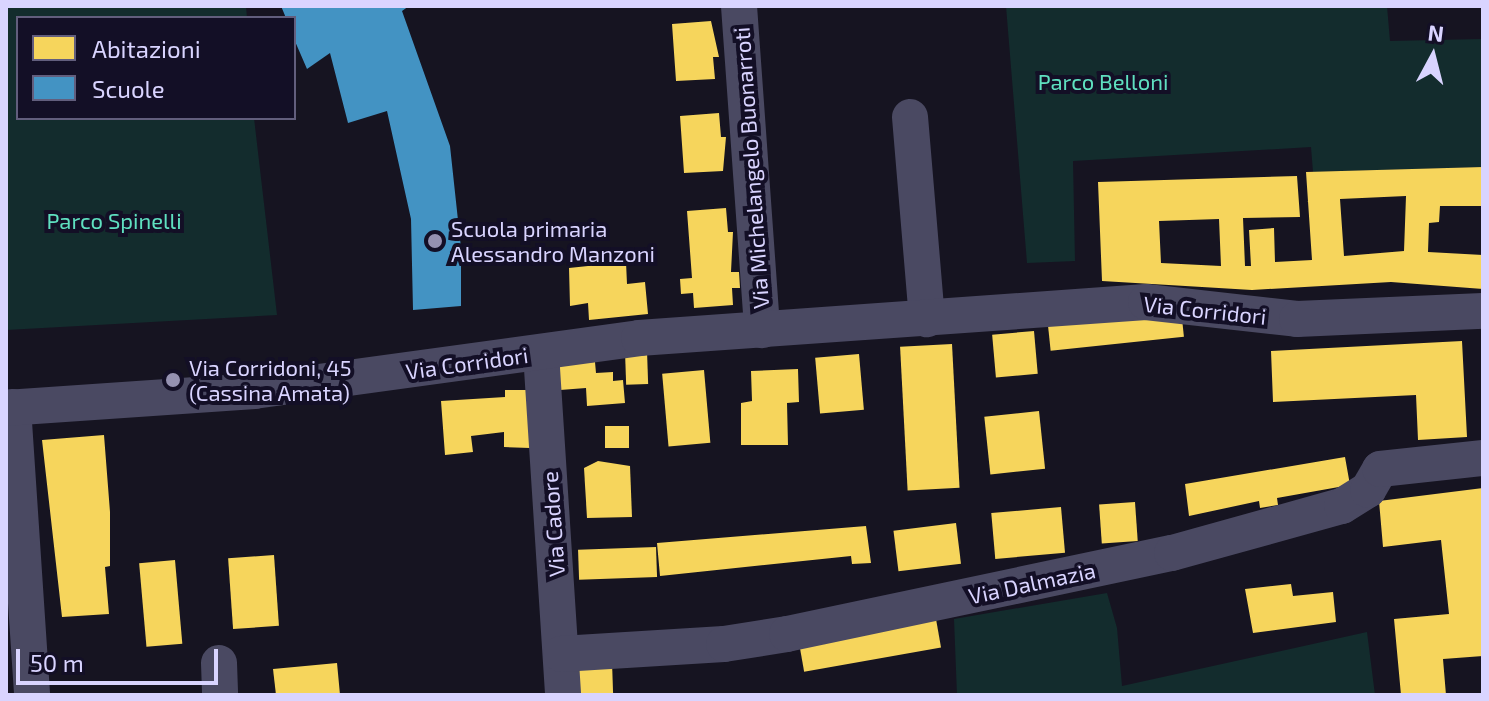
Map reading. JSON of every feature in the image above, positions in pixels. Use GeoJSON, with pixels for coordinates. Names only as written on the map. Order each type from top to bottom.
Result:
{"type":"FeatureCollection","features":[{"type":"Feature","properties":{"kind":"street","name":"Via Michelangelo Buonarroti"},"geometry":{"type":"LineString","coordinates":[[739,6],[762,330]]}},
{"type":"Feature","properties":{"kind":"street"},"geometry":{"type":"LineString","coordinates":[[910,117],[927,319]]}},
{"type":"Feature","properties":{"kind":"street","name":"Via Corridori"},"geometry":{"type":"LineString","coordinates":[[10,407],[254,391],[639,338],[1146,302],[1297,319],[1483,311]]}},
{"type":"Feature","properties":{"kind":"street","name":"Via Cadore"},"geometry":{"type":"LineString","coordinates":[[541,353],[563,695]]}},
{"type":"Feature","properties":{"kind":"street"},"geometry":{"type":"LineString","coordinates":[[10,407],[32,695]]}},
{"type":"Feature","properties":{"kind":"street","name":"Via Dalmazia"},"geometry":{"type":"LineString","coordinates":[[561,654],[771,637],[1172,553],[1342,506],[1368,490],[1380,469],[1483,458]]}},
{"type":"Feature","properties":{"kind":"green space","name":"Parco Spinelli"},"geometry":{"type":"Polygon","coordinates":[[[6,6],[246,6],[247,16],[16,16],[16,120],[254,120],[277,315],[6,330],[6,6]]]}},
{"type":"Feature","properties":{"kind":"green space","name":"Parco Belloni"},"geometry":{"type":"Polygon","coordinates":[[[1006,6],[1387,6],[1390,41],[1483,39],[1483,167],[1313,172],[1311,147],[1073,161],[1075,261],[1027,263],[1006,6]]]}},
{"type":"Feature","properties":{"kind":"green space"},"geometry":{"type":"Polygon","coordinates":[[[1107,593],[1117,628],[1122,686],[1367,632],[1375,695],[957,695],[954,619],[1107,593]]]}},
{"type":"Feature","properties":{"kind":"building: Abitazioni"},"geometry":{"type":"Polygon","coordinates":[[[711,21],[719,57],[713,57],[715,79],[676,81],[672,24],[711,21]]]}},
{"type":"Feature","properties":{"kind":"building: Abitazioni"},"geometry":{"type":"Polygon","coordinates":[[[719,113],[721,137],[726,137],[723,171],[684,173],[680,116],[719,113]]]}},
{"type":"Feature","properties":{"kind":"building: Abitazioni"},"geometry":{"type":"Polygon","coordinates":[[[1483,167],[1481,206],[1440,206],[1439,222],[1429,223],[1428,252],[1483,255],[1483,289],[1391,282],[1252,290],[1102,281],[1098,182],[1297,176],[1300,217],[1243,218],[1245,266],[1251,266],[1249,230],[1274,228],[1275,262],[1312,260],[1306,172],[1483,167]],[[1406,196],[1340,199],[1344,256],[1404,251],[1406,196]],[[1219,219],[1159,221],[1161,263],[1221,266],[1219,219]]]}},
{"type":"Feature","properties":{"kind":"building: Abitazioni"},"geometry":{"type":"Polygon","coordinates":[[[726,208],[728,232],[733,232],[731,272],[739,272],[740,288],[732,288],[733,305],[694,308],[693,293],[681,294],[680,279],[692,278],[687,211],[726,208]]]}},
{"type":"Feature","properties":{"kind":"building: Abitazioni"},"geometry":{"type":"Polygon","coordinates":[[[626,262],[627,284],[645,282],[648,314],[589,320],[588,303],[570,306],[569,268],[626,262]]]}},
{"type":"Feature","properties":{"kind":"building: Abitazioni"},"geometry":{"type":"Polygon","coordinates":[[[1181,309],[1184,337],[1051,351],[1048,323],[1181,309]]]}},
{"type":"Feature","properties":{"kind":"building: Abitazioni"},"geometry":{"type":"Polygon","coordinates":[[[1034,331],[1038,374],[996,377],[992,335],[1034,331]]]}},
{"type":"Feature","properties":{"kind":"building: Abitazioni"},"geometry":{"type":"Polygon","coordinates":[[[1462,341],[1467,437],[1418,440],[1416,395],[1273,402],[1271,351],[1462,341]]]}},
{"type":"Feature","properties":{"kind":"building: Abitazioni"},"geometry":{"type":"Polygon","coordinates":[[[952,344],[960,488],[908,491],[900,347],[952,344]]]}},
{"type":"Feature","properties":{"kind":"building: Abitazioni"},"geometry":{"type":"Polygon","coordinates":[[[647,351],[648,384],[626,385],[625,352],[647,351]]]}},
{"type":"Feature","properties":{"kind":"building: Abitazioni"},"geometry":{"type":"Polygon","coordinates":[[[859,354],[864,410],[820,414],[815,358],[859,354]]]}},
{"type":"Feature","properties":{"kind":"building: Abitazioni"},"geometry":{"type":"Polygon","coordinates":[[[595,362],[596,373],[613,372],[613,381],[623,380],[625,403],[587,406],[586,388],[560,390],[559,364],[595,362]]]}},
{"type":"Feature","properties":{"kind":"building: Abitazioni"},"geometry":{"type":"Polygon","coordinates":[[[798,369],[799,402],[787,403],[788,445],[741,445],[741,403],[752,401],[751,371],[798,369]]]}},
{"type":"Feature","properties":{"kind":"building: Abitazioni"},"geometry":{"type":"Polygon","coordinates":[[[704,370],[710,443],[669,446],[662,374],[704,370]]]}},
{"type":"Feature","properties":{"kind":"building: Abitazioni"},"geometry":{"type":"Polygon","coordinates":[[[505,390],[532,390],[530,448],[504,447],[504,432],[471,436],[473,452],[445,455],[441,401],[505,397],[505,390]]]}},
{"type":"Feature","properties":{"kind":"building: Abitazioni"},"geometry":{"type":"Polygon","coordinates":[[[1039,411],[1045,469],[990,474],[984,417],[1039,411]]]}},
{"type":"Feature","properties":{"kind":"building: Abitazioni"},"geometry":{"type":"Polygon","coordinates":[[[605,426],[629,426],[629,448],[605,448],[605,426]]]}},
{"type":"Feature","properties":{"kind":"building: Abitazioni"},"geometry":{"type":"Polygon","coordinates":[[[104,435],[110,512],[110,566],[105,567],[109,614],[62,617],[42,440],[104,435]]]}},
{"type":"Feature","properties":{"kind":"building: Abitazioni"},"geometry":{"type":"Polygon","coordinates":[[[1345,457],[1350,485],[1277,498],[1278,505],[1260,508],[1259,501],[1189,516],[1185,484],[1345,457]]]}},
{"type":"Feature","properties":{"kind":"building: Abitazioni"},"geometry":{"type":"Polygon","coordinates":[[[598,461],[630,466],[632,517],[587,518],[584,468],[598,461]]]}},
{"type":"Feature","properties":{"kind":"building: Abitazioni"},"geometry":{"type":"Polygon","coordinates":[[[1483,488],[1483,656],[1443,659],[1446,695],[1401,695],[1394,619],[1449,614],[1441,540],[1383,547],[1379,501],[1483,488]]]}},
{"type":"Feature","properties":{"kind":"building: Abitazioni"},"geometry":{"type":"Polygon","coordinates":[[[1135,502],[1138,541],[1102,543],[1099,505],[1135,502]]]}},
{"type":"Feature","properties":{"kind":"building: Abitazioni"},"geometry":{"type":"Polygon","coordinates":[[[1061,507],[1065,553],[995,559],[991,513],[1061,507]]]}},
{"type":"Feature","properties":{"kind":"building: Abitazioni"},"geometry":{"type":"Polygon","coordinates":[[[956,523],[961,564],[898,571],[893,531],[956,523]]]}},
{"type":"Feature","properties":{"kind":"building: Abitazioni"},"geometry":{"type":"Polygon","coordinates":[[[866,526],[871,563],[852,564],[851,556],[660,576],[657,543],[866,526]]]}},
{"type":"Feature","properties":{"kind":"building: Abitazioni"},"geometry":{"type":"Polygon","coordinates":[[[656,547],[657,577],[579,580],[578,550],[656,547]]]}},
{"type":"Feature","properties":{"kind":"building: Abitazioni"},"geometry":{"type":"Polygon","coordinates":[[[274,555],[279,626],[233,629],[228,558],[274,555]]]}},
{"type":"Feature","properties":{"kind":"building: Abitazioni"},"geometry":{"type":"Polygon","coordinates":[[[175,560],[182,644],[146,647],[139,563],[175,560]]]}},
{"type":"Feature","properties":{"kind":"building: Abitazioni"},"geometry":{"type":"Polygon","coordinates":[[[1291,584],[1293,596],[1333,592],[1336,622],[1253,633],[1245,589],[1291,584]]]}},
{"type":"Feature","properties":{"kind":"building: Abitazioni"},"geometry":{"type":"Polygon","coordinates":[[[936,619],[941,648],[804,672],[799,643],[936,619]]]}},
{"type":"Feature","properties":{"kind":"building: Abitazioni"},"geometry":{"type":"Polygon","coordinates":[[[612,662],[613,695],[576,695],[575,663],[612,662]]]}},
{"type":"Feature","properties":{"kind":"building: Abitazioni"},"geometry":{"type":"Polygon","coordinates":[[[337,663],[340,695],[276,695],[273,669],[337,663]]]}},
{"type":"Feature","properties":{"kind":"building: Scuole"},"geometry":{"type":"Polygon","coordinates":[[[281,6],[409,6],[402,11],[450,146],[461,248],[461,306],[413,310],[411,219],[387,111],[348,123],[330,53],[307,69],[296,44],[296,16],[285,16],[281,6]]]}},
{"type":"Feature","properties":{"kind":"place","name":"Scuola primaria Alessandro Manzoni"},"geometry":{"type":"Point","coordinates":[435,241]}},
{"type":"Feature","properties":{"kind":"place","name":"Via Corridoni, 45 (Cassina Amata)"},"geometry":{"type":"Point","coordinates":[173,380]}}]}
